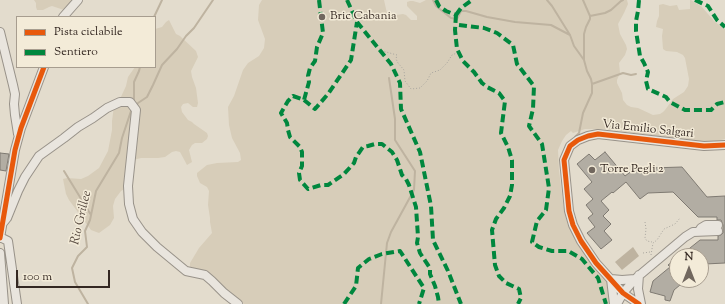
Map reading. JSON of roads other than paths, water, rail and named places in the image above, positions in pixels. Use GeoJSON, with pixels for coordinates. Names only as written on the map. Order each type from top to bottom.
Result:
{"type":"FeatureCollection","features":[{"type":"Feature","properties":{"kind":"street"},"geometry":{"type":"LineString","coordinates":[[64,16],[78,0]]}},
{"type":"Feature","properties":{"kind":"street"},"geometry":{"type":"LineString","coordinates":[[0,32],[15,94],[15,115],[19,137]]}},
{"type":"Feature","properties":{"kind":"street"},"geometry":{"type":"LineString","coordinates":[[17,304],[8,241],[0,237],[15,150],[21,128],[44,68]]}},
{"type":"Feature","properties":{"kind":"street"},"geometry":{"type":"LineString","coordinates":[[2,222],[7,218],[25,177],[39,156],[78,127],[107,108],[120,102],[130,102],[136,110],[128,186],[129,204],[133,219],[142,232],[156,247],[186,271],[204,275],[238,304]]}},
{"type":"Feature","properties":{"kind":"street","name":"Via Emilio Salgari"},"geometry":{"type":"LineString","coordinates":[[640,304],[624,293],[596,263],[581,241],[573,225],[569,211],[564,160],[570,146],[578,140],[598,134],[704,146],[725,145]]}},
{"type":"Feature","properties":{"kind":"street"},"geometry":{"type":"LineString","coordinates":[[617,304],[637,277],[685,237],[693,232],[718,228]]}},
{"type":"Feature","properties":{"kind":"street"},"geometry":{"type":"LineString","coordinates":[[0,253],[4,304]]}},
{"type":"Feature","properties":{"kind":"street"},"geometry":{"type":"LineString","coordinates":[[614,304],[611,279],[622,280],[637,277]]}},
{"type":"Feature","properties":{"kind":"street"},"geometry":{"type":"LineString","coordinates":[[637,277],[640,304]]}},
{"type":"Feature","properties":{"kind":"waterway","name":"Rio Grillee"},"geometry":{"type":"LineString","coordinates":[[154,16],[162,0]]}},
{"type":"Feature","properties":{"kind":"waterway"},"geometry":{"type":"LineString","coordinates":[[136,106],[147,97],[162,65],[194,28],[213,0]]}},
{"type":"Feature","properties":{"kind":"waterway"},"geometry":{"type":"LineString","coordinates":[[433,0],[436,6],[451,18],[457,19],[461,11],[466,11],[487,17],[515,22],[551,25],[570,35]]}},
{"type":"Feature","properties":{"kind":"waterway"},"geometry":{"type":"LineString","coordinates":[[547,0],[570,35],[574,46],[584,60]]}},
{"type":"Feature","properties":{"kind":"waterway"},"geometry":{"type":"LineString","coordinates":[[575,137],[579,133],[583,113],[592,93],[591,79],[584,60],[584,34],[590,16],[583,0]]}},
{"type":"Feature","properties":{"kind":"waterway"},"geometry":{"type":"LineString","coordinates":[[590,16],[605,13],[623,0]]}},
{"type":"Feature","properties":{"kind":"waterway","name":"Rio Grillee"},"geometry":{"type":"LineString","coordinates":[[134,102],[134,82],[140,68]]}},
{"type":"Feature","properties":{"kind":"waterway"},"geometry":{"type":"LineString","coordinates":[[592,84],[623,73],[631,75],[636,74]]}},
{"type":"Feature","properties":{"kind":"waterway"},"geometry":{"type":"LineString","coordinates":[[381,304],[387,243],[391,232],[414,190],[415,171],[395,140],[395,119],[389,78]]}},
{"type":"Feature","properties":{"kind":"waterway","name":"Rio Grillee"},"geometry":{"type":"LineString","coordinates":[[88,304],[75,282],[72,268],[78,256],[87,247],[85,231],[90,220],[96,191],[119,153],[122,138],[132,108]]}},
{"type":"Feature","properties":{"kind":"waterway"},"geometry":{"type":"LineString","coordinates":[[64,171],[91,215]]}},
{"type":"Feature","properties":{"kind":"place","name":"Bric Cabania"},"geometry":{"type":"Point","coordinates":[322,17]}},
{"type":"Feature","properties":{"kind":"place","name":"Torre Pegli 2"},"geometry":{"type":"Point","coordinates":[592,170]}}]}
